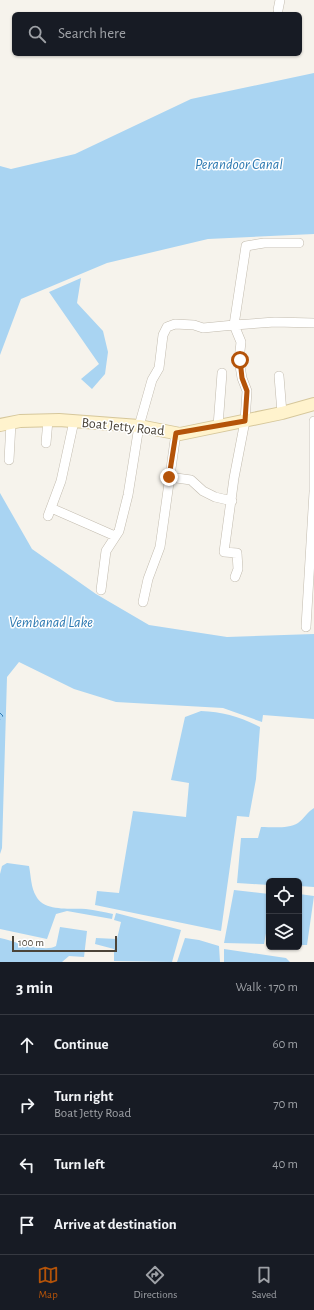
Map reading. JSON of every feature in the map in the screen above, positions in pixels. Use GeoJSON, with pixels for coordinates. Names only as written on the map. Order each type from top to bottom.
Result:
{"type":"FeatureCollection","features":[{"type":"Feature","properties":{"kind":"street"},"geometry":{"type":"LineString","coordinates":[[278,10],[280,0]]}},
{"type":"Feature","properties":{"kind":"street"},"geometry":{"type":"LineString","coordinates":[[235,577],[238,569],[237,553],[224,552],[234,478],[245,421],[247,391],[242,378],[240,366],[241,342],[234,325],[246,246],[264,243],[299,243]]}},
{"type":"Feature","properties":{"kind":"street"},"geometry":{"type":"LineString","coordinates":[[101,590],[106,551],[119,531],[128,495],[139,426],[152,380],[159,368],[163,335],[167,328],[175,324],[194,324],[203,328],[275,322],[314,324]]}},
{"type":"Feature","properties":{"kind":"street"},"geometry":{"type":"LineString","coordinates":[[218,426],[222,373]]}},
{"type":"Feature","properties":{"kind":"street"},"geometry":{"type":"LineString","coordinates":[[279,376],[282,413]]}},
{"type":"Feature","properties":{"kind":"street","name":"Boat Jetty Road"},"geometry":{"type":"LineString","coordinates":[[6,424],[48,420],[74,421],[139,426],[176,433],[245,421],[314,404]]}},
{"type":"Feature","properties":{"kind":"street"},"geometry":{"type":"LineString","coordinates":[[46,443],[48,420]]}},
{"type":"Feature","properties":{"kind":"street"},"geometry":{"type":"LineString","coordinates":[[74,421],[61,481],[50,512],[116,536]]}},
{"type":"Feature","properties":{"kind":"street"},"geometry":{"type":"LineString","coordinates":[[306,627],[313,523],[314,422]]}},
{"type":"Feature","properties":{"kind":"street"},"geometry":{"type":"LineString","coordinates":[[6,424],[8,460]]}},
{"type":"Feature","properties":{"kind":"street"},"geometry":{"type":"LineString","coordinates":[[143,602],[148,579],[160,547],[176,433]]}},
{"type":"Feature","properties":{"kind":"street"},"geometry":{"type":"LineString","coordinates":[[169,477],[191,480],[203,491],[216,497],[232,501]]}},
{"type":"Feature","properties":{"kind":"water","name":"Perandoor Canal"},"geometry":{"type":"Polygon","coordinates":[[[314,73],[314,234],[208,239],[107,263],[21,299],[0,355],[0,166],[11,169],[75,154],[191,99],[314,73]]]}},
{"type":"Feature","properties":{"kind":"water"},"geometry":{"type":"Polygon","coordinates":[[[81,278],[77,303],[103,331],[108,352],[105,374],[92,389],[81,379],[99,364],[49,292],[81,278]]]}},
{"type":"Feature","properties":{"kind":"water","name":"Vembanad Lake"},"geometry":{"type":"Polygon","coordinates":[[[0,493],[32,549],[96,594],[149,625],[227,637],[314,634],[314,719],[263,715],[262,722],[223,708],[116,702],[74,689],[19,662],[7,677],[2,848],[0,854],[0,493]]]}},
{"type":"Feature","properties":{"kind":"water"},"geometry":{"type":"Polygon","coordinates":[[[201,711],[232,716],[246,720],[260,727],[256,779],[249,817],[237,816],[221,931],[95,905],[97,891],[119,893],[133,811],[186,817],[189,783],[171,780],[185,717],[201,711]]]}},
{"type":"Feature","properties":{"kind":"water"},"geometry":{"type":"Polygon","coordinates":[[[314,808],[314,887],[302,886],[302,878],[266,878],[266,885],[237,883],[241,838],[258,838],[261,827],[294,825],[298,823],[309,811],[314,808]]]}},
{"type":"Feature","properties":{"kind":"water"},"geometry":{"type":"Polygon","coordinates":[[[7,863],[29,866],[34,893],[45,905],[66,909],[86,909],[113,914],[112,919],[67,911],[56,914],[47,939],[0,929],[0,874],[2,866],[7,863]]]}},
{"type":"Feature","properties":{"kind":"water"},"geometry":{"type":"Polygon","coordinates":[[[234,890],[266,894],[266,933],[264,944],[224,943],[234,890]]]}},
{"type":"Feature","properties":{"kind":"water"},"geometry":{"type":"Polygon","coordinates":[[[302,894],[314,896],[307,945],[302,945],[302,894]]]}},
{"type":"Feature","properties":{"kind":"water"},"geometry":{"type":"Polygon","coordinates":[[[116,913],[181,930],[172,962],[114,961],[114,949],[95,944],[96,938],[117,939],[121,922],[114,920],[116,913]]]}},
{"type":"Feature","properties":{"kind":"water"},"geometry":{"type":"Polygon","coordinates":[[[60,927],[87,931],[84,957],[69,956],[62,962],[0,962],[0,938],[29,946],[51,948],[56,946],[60,927]]]}},
{"type":"Feature","properties":{"kind":"water"},"geometry":{"type":"Polygon","coordinates":[[[185,938],[199,940],[219,946],[220,962],[177,962],[185,938]]]}},
{"type":"Feature","properties":{"kind":"water"},"geometry":{"type":"Polygon","coordinates":[[[224,949],[286,958],[290,962],[224,962],[224,949]]]}},
{"type":"Feature","properties":{"kind":"ferry route"},"geometry":{"type":"LineString","coordinates":[[0,713],[3,716],[0,720]]}},
{"type":"Feature","properties":{"kind":"route"},"geometry":{"type":"LineString","coordinates":[[169,477],[176,433],[180,434],[245,421],[247,391],[242,378],[240,360]]}}]}
